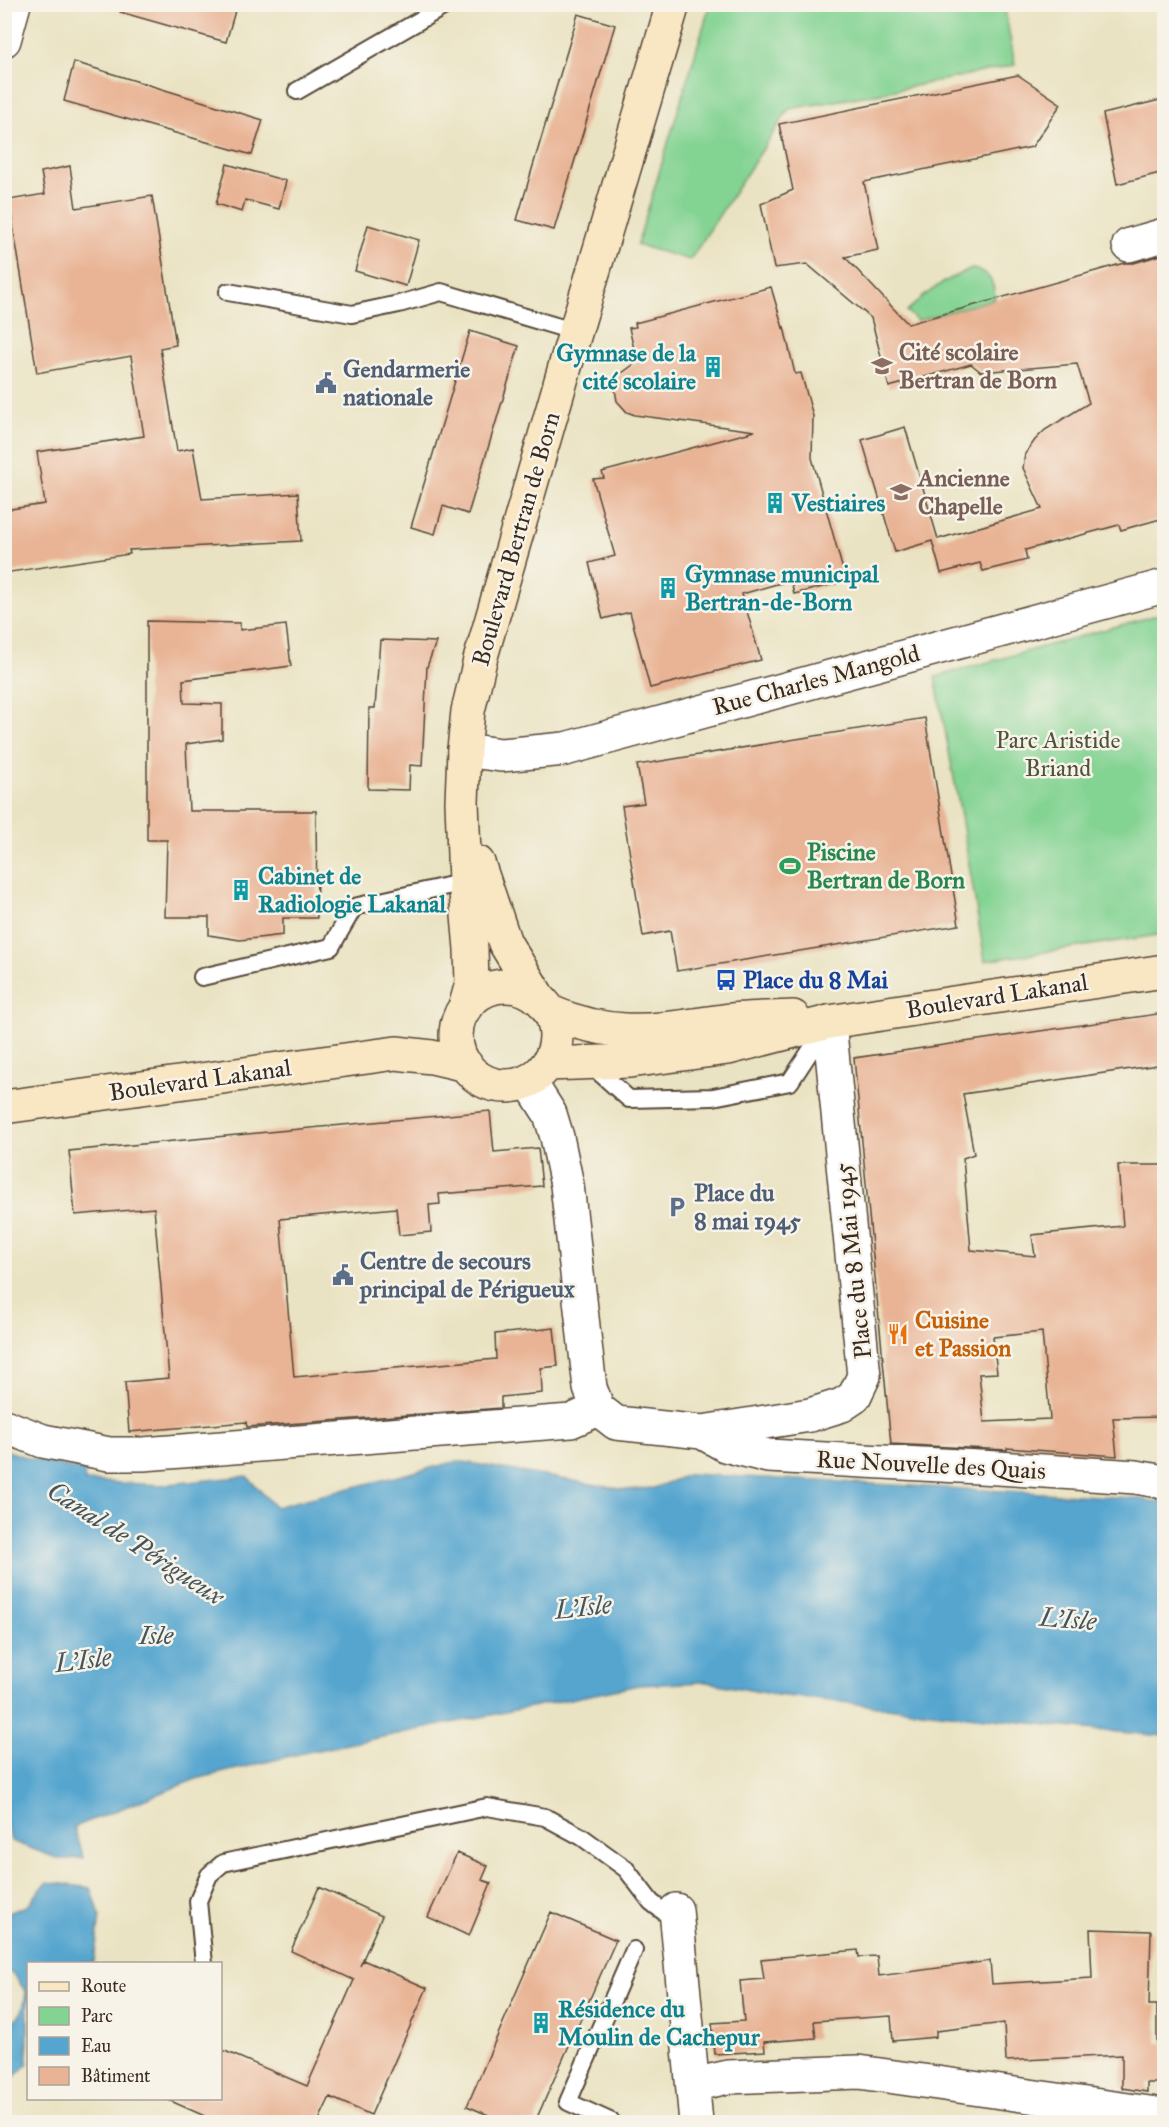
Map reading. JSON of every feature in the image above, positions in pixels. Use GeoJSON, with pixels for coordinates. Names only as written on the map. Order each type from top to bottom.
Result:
{"type":"FeatureCollection","features":[{"type":"Feature","properties":{"kind":"main road","name":"Boulevard Bertran de Born"},"geometry":{"type":"LineString","coordinates":[[462,1014],[471,982],[462,802],[468,711],[480,660],[673,4]]}},
{"type":"Feature","properties":{"kind":"main road","name":"Boulevard Bertran de Born"},"geometry":{"type":"LineString","coordinates":[[462,802],[480,869],[505,943],[544,1005]]}},
{"type":"Feature","properties":{"kind":"main road","name":"Boulevard Lakanal"},"geometry":{"type":"LineString","coordinates":[[538,1072],[588,1062],[630,1061],[728,1048],[829,1022],[1164,970]]}},
{"type":"Feature","properties":{"kind":"main road"},"geometry":{"type":"LineString","coordinates":[[507,986],[524,989],[544,1005],[555,1025],[556,1038],[554,1052],[538,1072],[516,1085],[502,1086],[488,1083],[476,1076],[466,1065],[459,1051],[457,1036],[462,1014],[476,996],[491,988],[507,986]]}},
{"type":"Feature","properties":{"kind":"main road","name":"Boulevard Lakanal"},"geometry":{"type":"LineString","coordinates":[[544,1005],[596,1028],[630,1031],[663,1030],[726,1021],[798,1017],[829,1022]]}},
{"type":"Feature","properties":{"kind":"main road","name":"Boulevard Lakanal"},"geometry":{"type":"LineString","coordinates":[[396,1053],[424,1041],[462,1014]]}},
{"type":"Feature","properties":{"kind":"main road","name":"Boulevard Lakanal"},"geometry":{"type":"LineString","coordinates":[[4,1107],[396,1053],[432,1057],[466,1065]]}},
{"type":"Feature","properties":{"kind":"street"},"geometry":{"type":"LineString","coordinates":[[4,40],[14,4]]}},
{"type":"Feature","properties":{"kind":"street"},"geometry":{"type":"LineString","coordinates":[[1129,245],[1164,236]]}},
{"type":"Feature","properties":{"kind":"street","name":"Rue Charles Mangold"},"geometry":{"type":"LineString","coordinates":[[464,750],[501,755],[565,749],[1164,586]]}},
{"type":"Feature","properties":{"kind":"street","name":"Place du 8 Mai 1945"},"geometry":{"type":"LineString","coordinates":[[598,1409],[616,1423],[702,1432],[810,1415],[842,1405],[854,1397],[864,1376],[829,1022]]}},
{"type":"Feature","properties":{"kind":"street"},"geometry":{"type":"LineString","coordinates":[[4,1426],[43,1441],[109,1454],[143,1454],[571,1421],[598,1409],[590,1388],[565,1175],[557,1137],[538,1072]]}},
{"type":"Feature","properties":{"kind":"street","name":"Rue Nouvelle des Quais"},"geometry":{"type":"LineString","coordinates":[[702,1432],[725,1445],[768,1456],[1136,1477],[1164,1482]]}},
{"type":"Feature","properties":{"kind":"street"},"geometry":{"type":"LineString","coordinates":[[676,1910],[696,2122]]}},
{"type":"Feature","properties":{"kind":"street"},"geometry":{"type":"LineString","coordinates":[[693,2085],[728,2077],[859,2072],[1164,2115]]}},
{"type":"Feature","properties":{"kind":"lane"},"geometry":{"type":"LineString","coordinates":[[297,91],[448,4]]}},
{"type":"Feature","properties":{"kind":"lane"},"geometry":{"type":"LineString","coordinates":[[228,292],[352,314],[441,292],[576,332]]}},
{"type":"Feature","properties":{"kind":"lane"},"geometry":{"type":"LineString","coordinates":[[202,977],[331,947],[354,907],[465,882]]}},
{"type":"Feature","properties":{"kind":"lane"},"geometry":{"type":"LineString","coordinates":[[588,1062],[629,1099],[713,1097],[790,1082],[829,1022]]}},
{"type":"Feature","properties":{"kind":"lane"},"geometry":{"type":"LineString","coordinates":[[204,1962],[198,1901],[209,1875],[223,1863],[486,1807],[545,1817],[582,1837],[626,1869],[651,1902],[664,1912],[676,1910]]}},
{"type":"Feature","properties":{"kind":"lane"},"geometry":{"type":"LineString","coordinates":[[612,2122],[568,2102],[634,1950]]}},
{"type":"Feature","properties":{"kind":"green space"},"geometry":{"type":"Polygon","coordinates":[[[710,5],[1004,5],[1015,65],[881,93],[789,109],[690,260],[637,245],[710,5]]]}},
{"type":"Feature","properties":{"kind":"green space"},"geometry":{"type":"Polygon","coordinates":[[[972,269],[987,275],[994,288],[995,299],[917,321],[907,311],[937,287],[972,269]]]}},
{"type":"Feature","properties":{"kind":"green space","name":"Parc Aristide Briand"},"geometry":{"type":"Polygon","coordinates":[[[1164,613],[1164,934],[985,961],[935,677],[1164,613]]]}},
{"type":"Feature","properties":{"kind":"water","name":"Isle"},"geometry":{"type":"Polygon","coordinates":[[[5,1450],[85,1471],[84,1481],[160,1485],[247,1476],[275,1507],[458,1461],[626,1490],[654,1488],[690,1474],[1134,1498],[1164,1503],[1164,1736],[777,1695],[706,1682],[639,1685],[303,1753],[196,1779],[74,1827],[84,1858],[59,1859],[11,1841],[5,1820],[5,1450]]]}},
{"type":"Feature","properties":{"kind":"water"},"geometry":{"type":"Polygon","coordinates":[[[47,1882],[91,1888],[100,1915],[94,1962],[27,1962],[27,2065],[5,2085],[5,2024],[21,2013],[26,1992],[14,1975],[5,1969],[5,1914],[27,1906],[47,1882]]]}},
{"type":"Feature","properties":{"kind":"building"},"geometry":{"type":"Polygon","coordinates":[[[121,4],[237,4],[226,42],[120,12],[121,4]]]}},
{"type":"Feature","properties":{"kind":"building"},"geometry":{"type":"Polygon","coordinates":[[[578,14],[615,25],[554,230],[517,220],[578,14]]]}},
{"type":"Feature","properties":{"kind":"building"},"geometry":{"type":"Polygon","coordinates":[[[74,62],[263,120],[252,155],[64,101],[74,62]]]}},
{"type":"Feature","properties":{"kind":"building"},"geometry":{"type":"Polygon","coordinates":[[[1018,75],[1061,104],[1032,147],[864,182],[878,250],[845,257],[908,324],[1124,263],[1134,263],[1164,254],[1164,518],[1121,530],[1119,525],[1025,550],[1027,560],[983,571],[980,563],[941,573],[932,541],[895,552],[862,440],[905,427],[938,539],[1042,509],[1023,468],[1025,454],[1045,430],[1089,403],[1077,364],[981,372],[971,364],[889,387],[871,318],[807,264],[774,268],[761,204],[793,190],[779,124],[1018,75]]]}},
{"type":"Feature","properties":{"kind":"building"},"geometry":{"type":"Polygon","coordinates":[[[1164,99],[1164,172],[1117,184],[1103,114],[1164,99]]]}},
{"type":"Feature","properties":{"kind":"building"},"geometry":{"type":"Polygon","coordinates":[[[227,164],[286,181],[279,209],[245,200],[242,212],[216,204],[227,164]]]}},
{"type":"Feature","properties":{"kind":"building"},"geometry":{"type":"Polygon","coordinates":[[[70,166],[76,208],[152,196],[176,345],[160,348],[177,451],[193,448],[202,499],[298,493],[301,541],[129,550],[130,554],[4,573],[4,510],[45,504],[37,452],[144,436],[131,356],[37,373],[9,200],[45,194],[41,172],[70,166]]]}},
{"type":"Feature","properties":{"kind":"building"},"geometry":{"type":"Polygon","coordinates":[[[368,225],[419,240],[406,286],[355,271],[368,225]]]}},
{"type":"Feature","properties":{"kind":"building"},"geometry":{"type":"Polygon","coordinates":[[[771,287],[784,327],[795,374],[801,373],[813,416],[812,458],[846,581],[794,594],[791,580],[742,594],[761,660],[650,688],[630,612],[603,619],[589,563],[615,556],[593,479],[604,478],[602,472],[755,431],[627,412],[617,401],[615,389],[618,376],[637,362],[629,328],[636,327],[635,323],[771,287]]]}},
{"type":"Feature","properties":{"kind":"building"},"geometry":{"type":"Polygon","coordinates":[[[470,331],[519,346],[468,514],[443,506],[435,534],[411,527],[470,331]]]}},
{"type":"Feature","properties":{"kind":"building"},"geometry":{"type":"Polygon","coordinates":[[[147,621],[240,623],[240,630],[286,625],[291,666],[183,680],[184,703],[222,704],[222,739],[186,744],[189,811],[316,811],[317,918],[283,918],[283,935],[240,940],[209,935],[209,917],[165,917],[167,840],[147,840],[147,621]]]}},
{"type":"Feature","properties":{"kind":"building"},"geometry":{"type":"Polygon","coordinates":[[[380,640],[436,642],[427,667],[422,766],[410,765],[409,790],[368,789],[369,708],[375,708],[380,640]]]}},
{"type":"Feature","properties":{"kind":"building","name":"Piscine Bertran de Born"},"geometry":{"type":"Polygon","coordinates":[[[925,718],[959,925],[677,971],[670,931],[643,936],[622,806],[644,803],[637,765],[925,718]]]}},
{"type":"Feature","properties":{"kind":"building"},"geometry":{"type":"Polygon","coordinates":[[[1164,1013],[1164,1064],[963,1094],[974,1154],[963,1158],[971,1250],[1035,1256],[1032,1235],[1123,1226],[1118,1165],[1164,1165],[1164,1417],[1113,1418],[1117,1456],[1007,1448],[1007,1450],[891,1444],[854,1058],[1164,1013]],[[1042,1332],[993,1337],[997,1373],[979,1374],[984,1422],[1050,1419],[1042,1332]]]}},
{"type":"Feature","properties":{"kind":"building"},"geometry":{"type":"Polygon","coordinates":[[[490,1111],[494,1152],[538,1148],[542,1186],[439,1194],[440,1204],[429,1205],[431,1232],[399,1235],[396,1208],[280,1219],[294,1377],[496,1359],[495,1334],[554,1328],[558,1366],[541,1368],[542,1393],[501,1397],[501,1408],[247,1427],[246,1422],[129,1432],[125,1382],[169,1378],[154,1208],[75,1215],[69,1151],[490,1111]]]}},
{"type":"Feature","properties":{"kind":"building"},"geometry":{"type":"Polygon","coordinates":[[[457,1853],[488,1866],[482,1880],[491,1883],[469,1936],[428,1917],[457,1853]]]}},
{"type":"Feature","properties":{"kind":"building"},"geometry":{"type":"Polygon","coordinates":[[[319,1887],[382,1916],[360,1966],[363,1960],[427,1988],[371,2115],[330,2097],[318,2122],[218,2122],[168,2100],[222,2100],[222,2050],[307,2086],[354,1980],[291,1951],[319,1887]]]}},
{"type":"Feature","properties":{"kind":"building","name":"Résidence du Moulin de Cachepur"},"geometry":{"type":"Polygon","coordinates":[[[551,1912],[616,1940],[535,2122],[505,2122],[467,2106],[551,1912]]]}},
{"type":"Feature","properties":{"kind":"building"},"geometry":{"type":"Polygon","coordinates":[[[1090,1929],[1151,1931],[1149,2005],[1157,2005],[1157,2043],[1164,2043],[1164,2083],[1147,2083],[1147,2092],[1122,2088],[1122,2055],[1006,2061],[1004,2023],[936,2031],[936,2037],[893,2041],[891,2016],[814,2021],[816,2038],[764,2042],[765,2051],[715,2054],[712,2023],[744,2021],[740,1981],[764,1979],[761,1959],[858,1950],[859,1957],[877,1956],[879,1976],[990,1961],[992,1984],[1092,1978],[1090,1929]]]}},
{"type":"Feature","properties":{"kind":"place","name":"Cité scolaire Bertran de Born"},"geometry":{"type":"Point","coordinates":[882,366]}},
{"type":"Feature","properties":{"kind":"place","name":"Gymnase de la cité scolaire"},"geometry":{"type":"Point","coordinates":[713,367]}},
{"type":"Feature","properties":{"kind":"place","name":"Gendarmerie nationale"},"geometry":{"type":"Point","coordinates":[326,383]}},
{"type":"Feature","properties":{"kind":"place","name":"Ancienne Chapelle"},"geometry":{"type":"Point","coordinates":[901,492]}},
{"type":"Feature","properties":{"kind":"place","name":"Vestiaires"},"geometry":{"type":"Point","coordinates":[775,503]}},
{"type":"Feature","properties":{"kind":"place","name":"Gymnase municipal Bertran-de-Born"},"geometry":{"type":"Point","coordinates":[668,588]}},
{"type":"Feature","properties":{"kind":"place","name":"Piscine Bertran de Born"},"geometry":{"type":"Point","coordinates":[790,866]}},
{"type":"Feature","properties":{"kind":"place","name":"Cabinet de Radiologie Lakanal"},"geometry":{"type":"Point","coordinates":[241,890]}},
{"type":"Feature","properties":{"kind":"place","name":"Place du 8 Mai"},"geometry":{"type":"Point","coordinates":[726,980]}},
{"type":"Feature","properties":{"kind":"place","name":"Place du 8 mai 1945"},"geometry":{"type":"Point","coordinates":[677,1207]}},
{"type":"Feature","properties":{"kind":"place","name":"Centre de secours principal de Périgueux"},"geometry":{"type":"Point","coordinates":[343,1275]}},
{"type":"Feature","properties":{"kind":"place","name":"Cuisine et Passion"},"geometry":{"type":"Point","coordinates":[898,1334]}},
{"type":"Feature","properties":{"kind":"place","name":"Résidence du Moulin de Cachepur"},"geometry":{"type":"Point","coordinates":[541,2023]}},
{"type":"Feature","properties":{"kind":"water label","name":"Canal de Périgueux"},"geometry":{"type":"Point","coordinates":[136,1543]}},
{"type":"Feature","properties":{"kind":"water label","name":"L'Isle"},"geometry":{"type":"Point","coordinates":[583,1607]}},
{"type":"Feature","properties":{"kind":"water label","name":"L'Isle"},"geometry":{"type":"Point","coordinates":[1068,1619]}},
{"type":"Feature","properties":{"kind":"water label","name":"L'Isle"},"geometry":{"type":"Point","coordinates":[83,1660]}}]}
